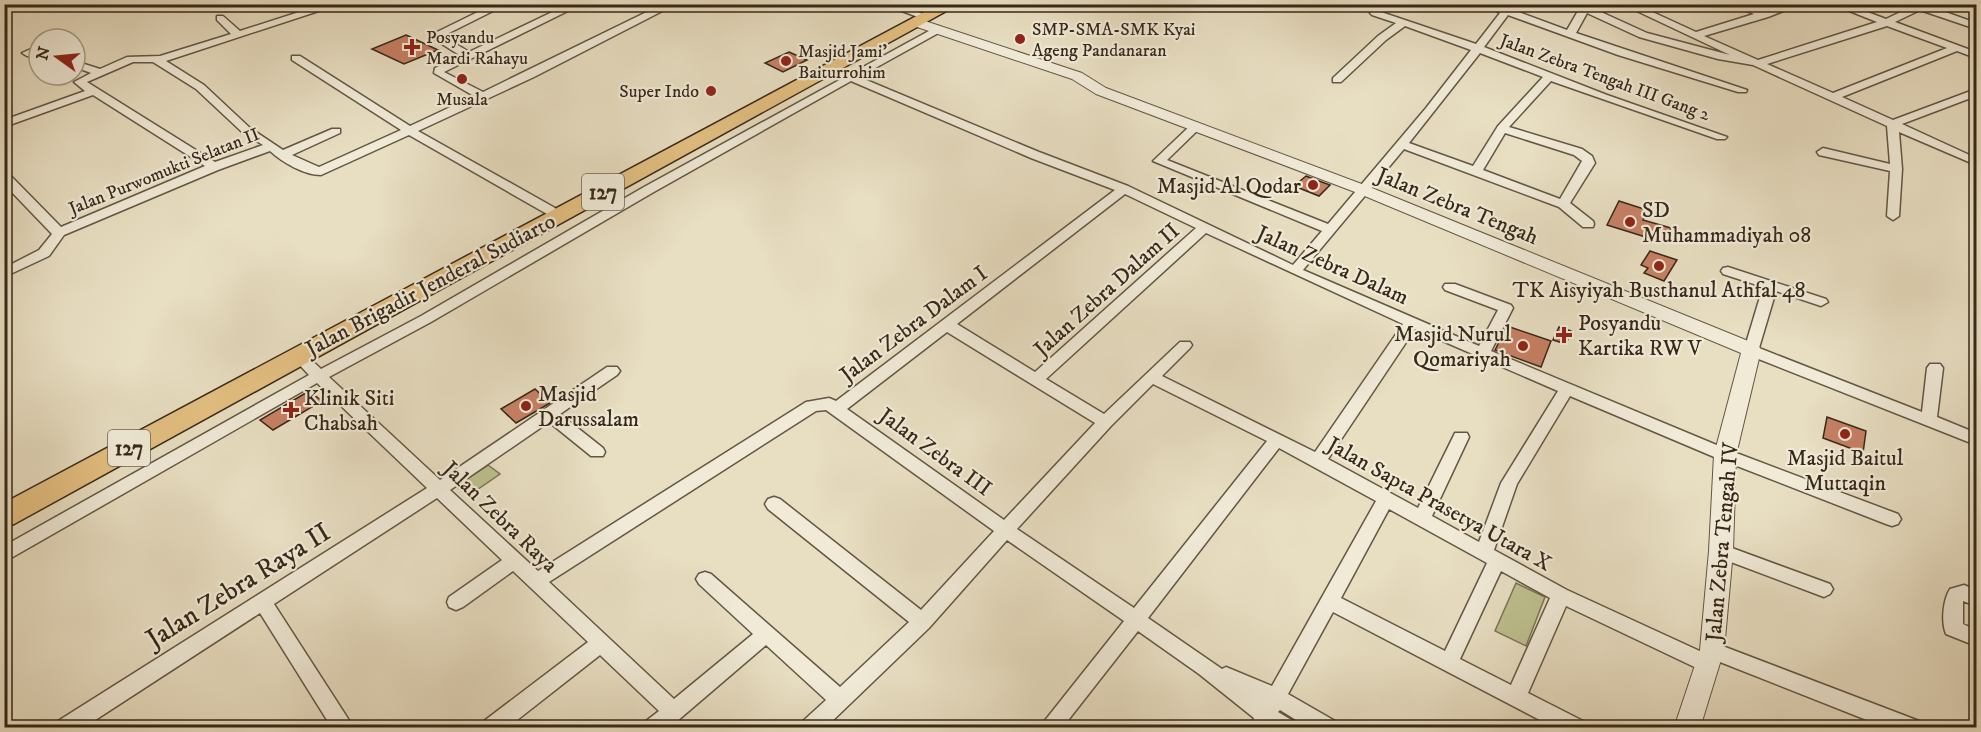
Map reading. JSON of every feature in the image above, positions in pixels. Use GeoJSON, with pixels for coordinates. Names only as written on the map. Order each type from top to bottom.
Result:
{"type":"FeatureCollection","features":[{"type":"Feature","properties":{"kind":"main road","name":"Jalan Brigadir Jenderal Sudiarto"},"geometry":{"type":"LineString","coordinates":[[9,508],[551,211],[925,22],[935,4]]}},
{"type":"Feature","properties":{"kind":"main road","name":"Jalan Brigadir Jenderal Sudiarto"},"geometry":{"type":"LineString","coordinates":[[9,508],[925,22],[952,4]]}},
{"type":"Feature","properties":{"kind":"street"},"geometry":{"type":"LineString","coordinates":[[4,10],[17,4]]}},
{"type":"Feature","properties":{"kind":"street"},"geometry":{"type":"LineString","coordinates":[[214,167],[80,84],[81,80],[134,58],[157,60],[336,4]]}},
{"type":"Feature","properties":{"kind":"street"},"geometry":{"type":"LineString","coordinates":[[467,55],[438,37],[438,34],[503,4]]}},
{"type":"Feature","properties":{"kind":"street"},"geometry":{"type":"LineString","coordinates":[[484,97],[438,71],[467,55],[578,4]]}},
{"type":"Feature","properties":{"kind":"street","name":"Jalan Purwomukti Selatan II"},"geometry":{"type":"LineString","coordinates":[[59,233],[214,167],[272,146],[282,155],[315,171],[321,171],[484,97],[672,4]]}},
{"type":"Feature","properties":{"kind":"street"},"geometry":{"type":"LineString","coordinates":[[4,555],[321,375],[426,319],[850,77],[925,22],[887,4]]}},
{"type":"Feature","properties":{"kind":"street"},"geometry":{"type":"LineString","coordinates":[[1486,4],[1742,90]]}},
{"type":"Feature","properties":{"kind":"street"},"geometry":{"type":"LineString","coordinates":[[1295,270],[1401,144],[1477,48],[1524,4]]}},
{"type":"Feature","properties":{"kind":"street"},"geometry":{"type":"LineString","coordinates":[[1626,4],[1977,162]]}},
{"type":"Feature","properties":{"kind":"street"},"geometry":{"type":"LineString","coordinates":[[1735,4],[1765,15]]}},
{"type":"Feature","properties":{"kind":"street"},"geometry":{"type":"LineString","coordinates":[[1696,35],[1797,4]]}},
{"type":"Feature","properties":{"kind":"street"},"geometry":{"type":"LineString","coordinates":[[1836,4],[1977,55]]}},
{"type":"Feature","properties":{"kind":"street"},"geometry":{"type":"LineString","coordinates":[[1570,34],[1587,7],[1642,35],[1718,56],[1759,63],[1886,23],[1915,6],[1977,26]]}},
{"type":"Feature","properties":{"kind":"street","name":"Jalan Zebra Tengah III Gang 2"},"geometry":{"type":"LineString","coordinates":[[1378,8],[1377,14],[1721,137]]}},
{"type":"Feature","properties":{"kind":"street"},"geometry":{"type":"LineString","coordinates":[[1622,26],[1648,14]]}},
{"type":"Feature","properties":{"kind":"street"},"geometry":{"type":"LineString","coordinates":[[220,18],[238,36]]}},
{"type":"Feature","properties":{"kind":"street","name":"Jalan Zebra Tengah"},"geometry":{"type":"LineString","coordinates":[[925,22],[1077,76],[1101,91],[1361,189],[1751,350],[1977,439]]}},
{"type":"Feature","properties":{"kind":"street"},"geometry":{"type":"LineString","coordinates":[[1337,80],[1382,38],[1402,23]]}},
{"type":"Feature","properties":{"kind":"street"},"geometry":{"type":"LineString","coordinates":[[1831,98],[1956,48]]}},
{"type":"Feature","properties":{"kind":"street"},"geometry":{"type":"LineString","coordinates":[[296,58],[410,130],[551,211]]}},
{"type":"Feature","properties":{"kind":"street"},"geometry":{"type":"LineString","coordinates":[[157,60],[200,87],[246,130],[272,146]]}},
{"type":"Feature","properties":{"kind":"street"},"geometry":{"type":"LineString","coordinates":[[87,68],[99,72]]}},
{"type":"Feature","properties":{"kind":"street","name":"Jalan Zebra Dalam"},"geometry":{"type":"LineString","coordinates":[[850,77],[1035,155],[1124,189],[1295,270],[1482,353],[1725,455],[1892,519]]}},
{"type":"Feature","properties":{"kind":"street"},"geometry":{"type":"LineString","coordinates":[[1477,170],[1489,146],[1518,106],[1549,77]]}},
{"type":"Feature","properties":{"kind":"street"},"geometry":{"type":"LineString","coordinates":[[4,124],[94,91]]}},
{"type":"Feature","properties":{"kind":"street"},"geometry":{"type":"LineString","coordinates":[[1893,124],[1977,92]]}},
{"type":"Feature","properties":{"kind":"street"},"geometry":{"type":"LineString","coordinates":[[1893,124],[1896,169],[1893,216]]}},
{"type":"Feature","properties":{"kind":"street"},"geometry":{"type":"LineString","coordinates":[[1195,127],[1159,161],[1329,229]]}},
{"type":"Feature","properties":{"kind":"street"},"geometry":{"type":"LineString","coordinates":[[1502,128],[1578,152],[1588,159],[1589,163],[1563,204]]}},
{"type":"Feature","properties":{"kind":"street"},"geometry":{"type":"LineString","coordinates":[[282,155],[336,131]]}},
{"type":"Feature","properties":{"kind":"street"},"geometry":{"type":"LineString","coordinates":[[1401,144],[1477,170],[1563,204],[1588,224]]}},
{"type":"Feature","properties":{"kind":"street"},"geometry":{"type":"LineString","coordinates":[[1823,152],[1896,169]]}},
{"type":"Feature","properties":{"kind":"street"},"geometry":{"type":"LineString","coordinates":[[4,176],[59,233],[55,244],[48,251],[4,273]]}},
{"type":"Feature","properties":{"kind":"street","name":"Jalan Zebra Dalam I"},"geometry":{"type":"LineString","coordinates":[[537,581],[812,406],[825,403],[838,408],[1124,189]]}},
{"type":"Feature","properties":{"kind":"street","name":"Jalan Zebra Dalam II"},"geometry":{"type":"LineString","coordinates":[[1036,380],[1204,228]]}},
{"type":"Feature","properties":{"kind":"street"},"geometry":{"type":"LineString","coordinates":[[1728,271],[1821,302]]}},
{"type":"Feature","properties":{"kind":"street"},"geometry":{"type":"LineString","coordinates":[[1751,350],[1771,285]]}},
{"type":"Feature","properties":{"kind":"street"},"geometry":{"type":"LineString","coordinates":[[1450,287],[1506,308],[1482,353]]}},
{"type":"Feature","properties":{"kind":"street"},"geometry":{"type":"LineString","coordinates":[[1317,461],[1412,322]]}},
{"type":"Feature","properties":{"kind":"street"},"geometry":{"type":"LineString","coordinates":[[947,325],[1105,422]]}},
{"type":"Feature","properties":{"kind":"street"},"geometry":{"type":"LineString","coordinates":[[810,728],[922,622],[1105,422],[1185,345]]}},
{"type":"Feature","properties":{"kind":"street","name":"Jalan Zebra Tengah IV"},"geometry":{"type":"LineString","coordinates":[[1687,728],[1709,657],[1721,551],[1725,455],[1751,350]]}},
{"type":"Feature","properties":{"kind":"street","name":"Jalan Zebra Raya"},"geometry":{"type":"LineString","coordinates":[[298,356],[321,375],[673,711]]}},
{"type":"Feature","properties":{"kind":"street"},"geometry":{"type":"LineString","coordinates":[[1929,421],[1935,368]]}},
{"type":"Feature","properties":{"kind":"street","name":"Jalan Zebra Raya II"},"geometry":{"type":"LineString","coordinates":[[65,728],[439,489],[612,371]]}},
{"type":"Feature","properties":{"kind":"street","name":"Jalan Sapta Prasetya Utara X"},"geometry":{"type":"LineString","coordinates":[[1153,378],[1277,439],[1561,595],[1709,657],[1911,728]]}},
{"type":"Feature","properties":{"kind":"street"},"geometry":{"type":"LineString","coordinates":[[1449,662],[1490,556],[1509,483],[1567,388]]}},
{"type":"Feature","properties":{"kind":"street","name":"Jalan Zebra III"},"geometry":{"type":"LineString","coordinates":[[838,408],[1007,531],[1206,668]]}},
{"type":"Feature","properties":{"kind":"street"},"geometry":{"type":"LineString","coordinates":[[549,414],[597,452]]}},
{"type":"Feature","properties":{"kind":"street"},"geometry":{"type":"LineString","coordinates":[[1422,518],[1461,437]]}},
{"type":"Feature","properties":{"kind":"street"},"geometry":{"type":"LineString","coordinates":[[1049,728],[1277,439]]}},
{"type":"Feature","properties":{"kind":"street"},"geometry":{"type":"LineString","coordinates":[[1263,722],[1386,499]]}},
{"type":"Feature","properties":{"kind":"street"},"geometry":{"type":"LineString","coordinates":[[774,504],[922,622]]}},
{"type":"Feature","properties":{"kind":"street"},"geometry":{"type":"LineString","coordinates":[[1721,551],[1824,589]]}},
{"type":"Feature","properties":{"kind":"street"},"geometry":{"type":"LineString","coordinates":[[456,602],[515,560]]}},
{"type":"Feature","properties":{"kind":"street"},"geometry":{"type":"LineString","coordinates":[[705,579],[840,700]]}},
{"type":"Feature","properties":{"kind":"street"},"geometry":{"type":"LineString","coordinates":[[1977,598],[1964,593],[1956,594],[1953,628],[1977,638]]}},
{"type":"Feature","properties":{"kind":"street"},"geometry":{"type":"LineString","coordinates":[[1516,697],[1561,595]]}},
{"type":"Feature","properties":{"kind":"street"},"geometry":{"type":"LineString","coordinates":[[1329,601],[1576,728]]}},
{"type":"Feature","properties":{"kind":"street"},"geometry":{"type":"LineString","coordinates":[[263,603],[344,728]]}},
{"type":"Feature","properties":{"kind":"street"},"geometry":{"type":"LineString","coordinates":[[653,728],[766,634]]}},
{"type":"Feature","properties":{"kind":"street"},"geometry":{"type":"LineString","coordinates":[[491,728],[602,643]]}},
{"type":"Feature","properties":{"kind":"street"},"geometry":{"type":"LineString","coordinates":[[1206,668],[1276,698],[1328,728]]}},
{"type":"Feature","properties":{"kind":"street"},"geometry":{"type":"LineString","coordinates":[[1206,668],[1263,722],[1286,728]]}},
{"type":"Feature","properties":{"kind":"green space"},"geometry":{"type":"Polygon","coordinates":[[[488,465],[500,474],[468,496],[456,486],[488,465]]]}},
{"type":"Feature","properties":{"kind":"green space"},"geometry":{"type":"Polygon","coordinates":[[[1516,583],[1545,597],[1526,646],[1495,631],[1516,583]]]}},
{"type":"Feature","properties":{"kind":"building"},"geometry":{"type":"Polygon","coordinates":[[[406,35],[438,50],[404,64],[372,49],[406,35]]]}},
{"type":"Feature","properties":{"kind":"building","name":"Masjid Jami' Baiturrohim"},"geometry":{"type":"Polygon","coordinates":[[[789,52],[807,60],[783,72],[765,63],[789,52]]]}},
{"type":"Feature","properties":{"kind":"building","name":"Masjid Al Qodar"},"geometry":{"type":"Polygon","coordinates":[[[1306,176],[1330,185],[1319,196],[1294,186],[1306,176]]]}},
{"type":"Feature","properties":{"kind":"building","name":"SD Muhammadiyah 08"},"geometry":{"type":"Polygon","coordinates":[[[1619,201],[1647,210],[1643,220],[1671,228],[1665,243],[1607,225],[1619,201]]]}},
{"type":"Feature","properties":{"kind":"building","name":"TK Aisyiyah Busthanul Athfal 48"},"geometry":{"type":"Polygon","coordinates":[[[1650,251],[1677,260],[1664,281],[1644,273],[1648,268],[1641,265],[1650,251]]]}},
{"type":"Feature","properties":{"kind":"building","name":"Masjid Nurul Qomariyah"},"geometry":{"type":"Polygon","coordinates":[[[1507,326],[1551,341],[1541,367],[1495,350],[1507,326]]]}},
{"type":"Feature","properties":{"kind":"building","name":"Posyandu Kartika RW V"},"geometry":{"type":"Polygon","coordinates":[[[1559,327],[1571,331],[1566,344],[1553,340],[1559,327]]]}},
{"type":"Feature","properties":{"kind":"building","name":"Masjid Darussalam"},"geometry":{"type":"Polygon","coordinates":[[[535,389],[550,403],[516,423],[501,409],[535,389]]]}},
{"type":"Feature","properties":{"kind":"building","name":"Klinik Siti Chabsah"},"geometry":{"type":"Polygon","coordinates":[[[309,391],[322,401],[273,430],[260,420],[309,391]]]}},
{"type":"Feature","properties":{"kind":"building","name":"Masjid Baitul Muttaqin"},"geometry":{"type":"Polygon","coordinates":[[[1827,417],[1866,431],[1863,453],[1823,438],[1827,417]]]}},
{"type":"Feature","properties":{"kind":"place","name":"SMP-SMA-SMK Kyai Ageng Pandanaran"},"geometry":{"type":"Point","coordinates":[1020,39]}},
{"type":"Feature","properties":{"kind":"place","name":"Posyandu Mardi Rahayu"},"geometry":{"type":"Point","coordinates":[412,47]}},
{"type":"Feature","properties":{"kind":"place","name":"Masjid Jami' Baiturrohim"},"geometry":{"type":"Point","coordinates":[786,61]}},
{"type":"Feature","properties":{"kind":"place","name":"Musala"},"geometry":{"type":"Point","coordinates":[462,79]}},
{"type":"Feature","properties":{"kind":"place","name":"Super Indo"},"geometry":{"type":"Point","coordinates":[711,91]}},
{"type":"Feature","properties":{"kind":"place","name":"Masjid Al Qodar"},"geometry":{"type":"Point","coordinates":[1313,185]}},
{"type":"Feature","properties":{"kind":"place","name":"SD Muhammadiyah 08"},"geometry":{"type":"Point","coordinates":[1630,222]}},
{"type":"Feature","properties":{"kind":"place","name":"TK Aisyiyah Busthanul Athfal 48"},"geometry":{"type":"Point","coordinates":[1659,266]}},
{"type":"Feature","properties":{"kind":"place","name":"Posyandu Kartika RW V"},"geometry":{"type":"Point","coordinates":[1564,335]}},
{"type":"Feature","properties":{"kind":"place","name":"Masjid Nurul Qomariyah"},"geometry":{"type":"Point","coordinates":[1523,346]}},
{"type":"Feature","properties":{"kind":"place","name":"Masjid Darussalam"},"geometry":{"type":"Point","coordinates":[526,406]}},
{"type":"Feature","properties":{"kind":"place","name":"Klinik Siti Chabsah"},"geometry":{"type":"Point","coordinates":[291,410]}},
{"type":"Feature","properties":{"kind":"place","name":"Masjid Baitul Muttaqin"},"geometry":{"type":"Point","coordinates":[1845,434]}}]}
